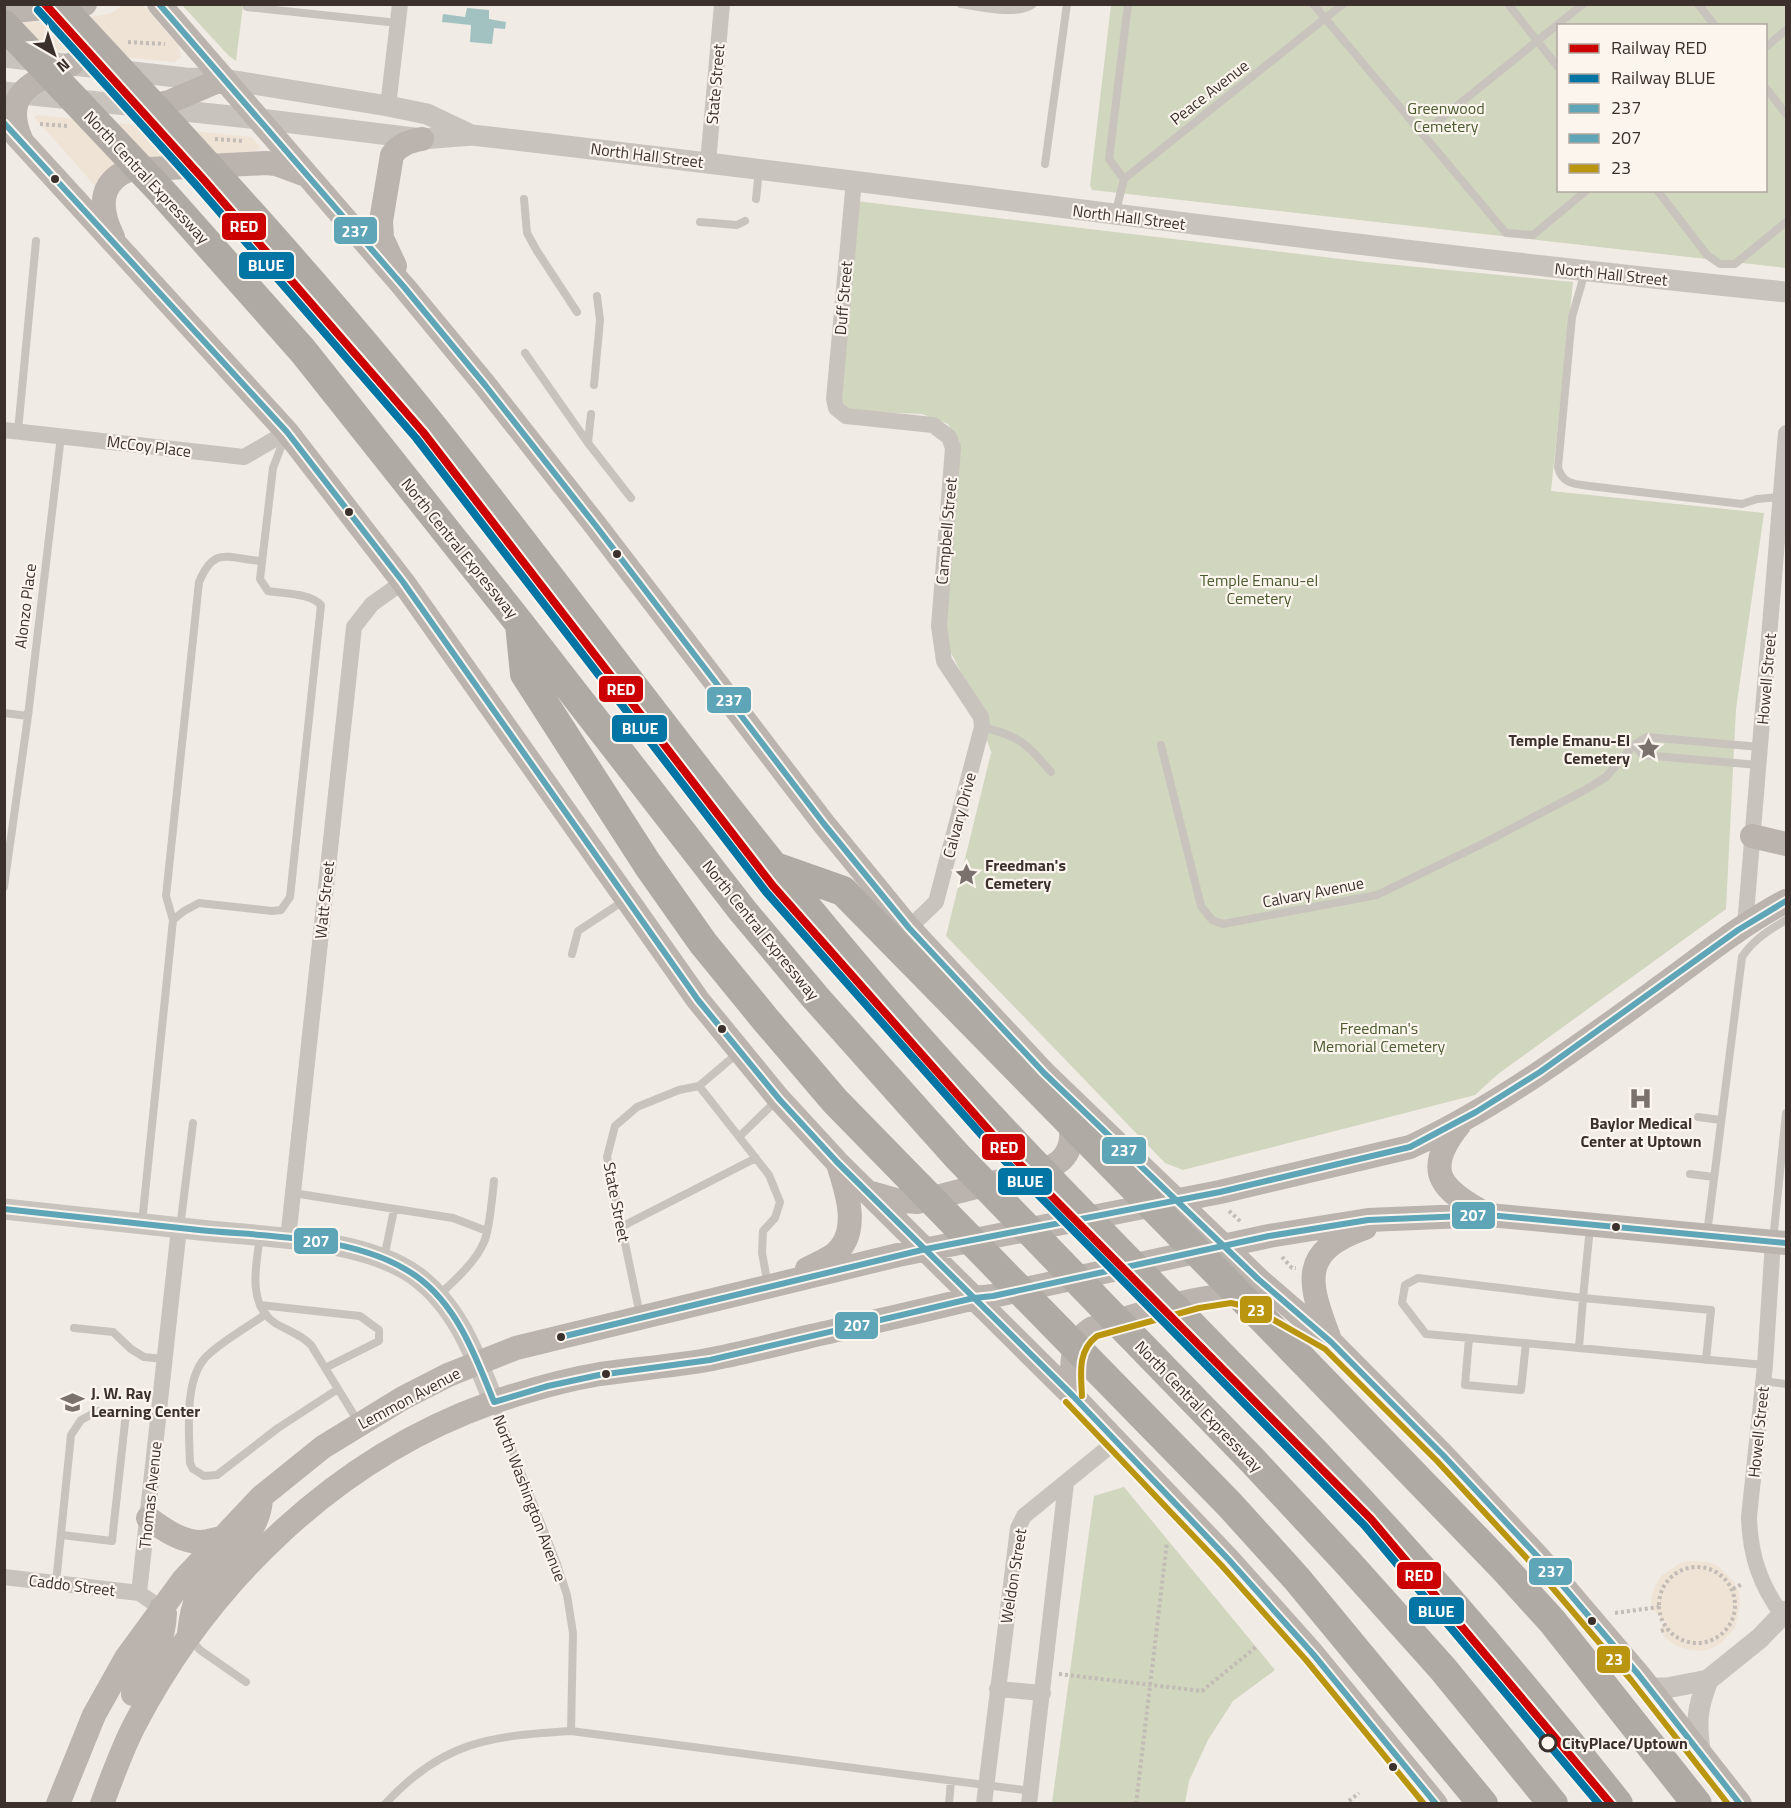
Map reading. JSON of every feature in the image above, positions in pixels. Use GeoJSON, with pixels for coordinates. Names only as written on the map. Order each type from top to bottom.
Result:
{"type":"FeatureCollection","features":[{"type":"Feature","properties":{"kind":"highway"},"geometry":{"type":"LineString","coordinates":[[58,4],[82,14],[418,409],[772,866],[886,1001],[981,1107],[1325,1463],[1413,1559],[1550,1719],[1618,1803]]}},
{"type":"Feature","properties":{"kind":"highway","name":"North Central Expressway"},"geometry":{"type":"LineString","coordinates":[[4,25],[162,192],[303,351],[520,624],[742,910],[878,1069],[957,1156],[1253,1461],[1341,1556],[1443,1669],[1554,1803]]}},
{"type":"Feature","properties":{"kind":"highway"},"geometry":{"type":"LineString","coordinates":[[520,624],[525,674],[648,865],[704,943],[765,1019],[835,1101],[1230,1505],[1305,1588],[1483,1803]]}},
{"type":"Feature","properties":{"kind":"highway"},"geometry":{"type":"LineString","coordinates":[[772,866],[843,891],[1502,1566],[1552,1621],[1697,1803]]}},
{"type":"Feature","properties":{"kind":"main road"},"geometry":{"type":"LineString","coordinates":[[159,4],[204,81],[260,119],[404,287],[596,526],[824,824],[909,927],[1044,1073],[1177,1201],[1212,1249],[1331,1342],[1443,1455],[1540,1559],[1649,1688],[1740,1803]]}},
{"type":"Feature","properties":{"kind":"main road"},"geometry":{"type":"LineString","coordinates":[[4,12],[82,14]]}},
{"type":"Feature","properties":{"kind":"main road"},"geometry":{"type":"LineString","coordinates":[[72,64],[33,82],[10,104],[12,120],[22,141],[287,432],[403,582],[698,1000],[779,1099],[868,1192],[936,1247],[984,1297],[1115,1442],[1228,1560],[1313,1654],[1436,1803]]}},
{"type":"Feature","properties":{"kind":"main road"},"geometry":{"type":"LineString","coordinates":[[146,107],[168,102],[204,81]]}},
{"type":"Feature","properties":{"kind":"main road"},"geometry":{"type":"LineString","coordinates":[[404,287],[382,238],[381,221],[392,155],[408,142],[422,139]]}},
{"type":"Feature","properties":{"kind":"main road"},"geometry":{"type":"LineString","coordinates":[[118,247],[105,221],[103,202],[111,182],[129,170],[266,163],[276,164],[308,176]]}},
{"type":"Feature","properties":{"kind":"main road"},"geometry":{"type":"LineString","coordinates":[[1752,836],[1786,844]]}},
{"type":"Feature","properties":{"kind":"main road","name":"Lemmon Avenue"},"geometry":{"type":"LineString","coordinates":[[58,1803],[94,1715],[126,1658],[183,1580],[261,1497],[359,1423],[403,1398],[478,1362],[516,1348],[936,1247],[1177,1201],[1410,1147],[1466,1118],[1575,1048],[1745,926],[1786,901]]}},
{"type":"Feature","properties":{"kind":"main road"},"geometry":{"type":"LineString","coordinates":[[868,1192],[896,1200],[917,1202],[1043,1170],[1059,1162],[1071,1143],[1072,1131],[1068,1117],[1044,1073]]}},
{"type":"Feature","properties":{"kind":"main road"},"geometry":{"type":"LineString","coordinates":[[1466,1118],[1444,1146],[1439,1159],[1442,1180],[1454,1196],[1489,1215]]}},
{"type":"Feature","properties":{"kind":"main road"},"geometry":{"type":"LineString","coordinates":[[773,1285],[834,1255],[842,1244],[848,1230],[850,1211],[837,1162]]}},
{"type":"Feature","properties":{"kind":"main road"},"geometry":{"type":"LineString","coordinates":[[102,1803],[134,1726],[159,1682],[189,1637],[256,1556],[312,1507],[356,1473],[390,1451],[434,1427],[494,1402],[548,1386],[599,1375],[710,1360],[984,1297],[1321,1227],[1368,1220],[1489,1215],[1780,1242]]}},
{"type":"Feature","properties":{"kind":"main road"},"geometry":{"type":"LineString","coordinates":[[1331,1342],[1313,1289],[1314,1267],[1320,1256],[1335,1242],[1363,1229],[1413,1218]]}},
{"type":"Feature","properties":{"kind":"main road"},"geometry":{"type":"LineString","coordinates":[[1073,1396],[1071,1362],[1080,1338],[1093,1328],[1197,1299],[1231,1294],[1256,1300],[1331,1342]]}},
{"type":"Feature","properties":{"kind":"main road"},"geometry":{"type":"LineString","coordinates":[[189,1637],[195,1602],[206,1582],[252,1531],[260,1514],[261,1497]]}},
{"type":"Feature","properties":{"kind":"main road"},"geometry":{"type":"LineString","coordinates":[[148,1518],[164,1530],[183,1539],[202,1542],[221,1538]]}},
{"type":"Feature","properties":{"kind":"main road"},"geometry":{"type":"LineString","coordinates":[[134,1726],[132,1697],[159,1647],[165,1613],[161,1608]]}},
{"type":"Feature","properties":{"kind":"street"},"geometry":{"type":"LineString","coordinates":[[388,106],[400,4]]}},
{"type":"Feature","properties":{"kind":"street","name":"State Street"},"geometry":{"type":"LineString","coordinates":[[708,163],[722,4]]}},
{"type":"Feature","properties":{"kind":"street","name":"North Hall Street"},"geometry":{"type":"LineString","coordinates":[[4,57],[388,106],[427,114],[472,135]]}},
{"type":"Feature","properties":{"kind":"street","name":"North Hall Street"},"geometry":{"type":"LineString","coordinates":[[10,104],[146,107],[422,139],[472,135],[854,180],[1115,215],[1585,272],[1786,292]]}},
{"type":"Feature","properties":{"kind":"street","name":"Duff Street"},"geometry":{"type":"LineString","coordinates":[[842,413],[836,408],[834,399],[854,180]]}},
{"type":"Feature","properties":{"kind":"street","name":"Campbell Street"},"geometry":{"type":"LineString","coordinates":[[842,413],[852,417],[933,425],[950,437],[953,448],[939,626],[940,645],[944,661],[981,717],[982,727]]}},
{"type":"Feature","properties":{"kind":"street","name":"McCoy Place"},"geometry":{"type":"LineString","coordinates":[[11,430],[244,458],[287,432]]}},
{"type":"Feature","properties":{"kind":"street","name":"Howell Street"},"geometry":{"type":"LineString","coordinates":[[1745,926],[1786,433]]}},
{"type":"Feature","properties":{"kind":"street","name":"Watt Street"},"geometry":{"type":"LineString","coordinates":[[288,1239],[354,627],[372,604],[403,582]]}},
{"type":"Feature","properties":{"kind":"street","name":"Calvary Drive"},"geometry":{"type":"LineString","coordinates":[[909,927],[936,902],[982,727]]}},
{"type":"Feature","properties":{"kind":"street","name":"North Washington Avenue"},"geometry":{"type":"LineString","coordinates":[[4,1209],[288,1239],[336,1246],[384,1258],[399,1264],[417,1276],[438,1296],[465,1334],[494,1402]]}},
{"type":"Feature","properties":{"kind":"street","name":"Thomas Avenue"},"geometry":{"type":"LineString","coordinates":[[139,1593],[180,1228]]}},
{"type":"Feature","properties":{"kind":"street","name":"Howell Street"},"geometry":{"type":"LineString","coordinates":[[1780,1242],[1749,1517],[1750,1539],[1759,1577],[1769,1597],[1785,1615]]}},
{"type":"Feature","properties":{"kind":"street","name":"Weldon Street"},"geometry":{"type":"LineString","coordinates":[[984,1803],[1018,1528],[1024,1516],[1115,1442]]}},
{"type":"Feature","properties":{"kind":"street"},"geometry":{"type":"LineString","coordinates":[[1030,1797],[1066,1483]]}},
{"type":"Feature","properties":{"kind":"street","name":"Caddo Street"},"geometry":{"type":"LineString","coordinates":[[4,1577],[139,1593]]}},
{"type":"Feature","properties":{"kind":"street"},"geometry":{"type":"LineString","coordinates":[[139,1593],[161,1608]]}},
{"type":"Feature","properties":{"kind":"street"},"geometry":{"type":"LineString","coordinates":[[1649,1688],[1667,1688],[1708,1680],[1785,1615]]}},
{"type":"Feature","properties":{"kind":"street"},"geometry":{"type":"LineString","coordinates":[[1700,1751],[1696,1725],[1698,1706],[1708,1680]]}},
{"type":"Feature","properties":{"kind":"street"},"geometry":{"type":"LineString","coordinates":[[997,1689],[1043,1693]]}},
{"type":"Feature","properties":{"kind":"lane"},"geometry":{"type":"LineString","coordinates":[[961,4],[1014,10],[1026,9],[1033,4]]}},
{"type":"Feature","properties":{"kind":"lane"},"geometry":{"type":"LineString","coordinates":[[1045,164],[1067,4]]}},
{"type":"Feature","properties":{"kind":"lane"},"geometry":{"type":"LineString","coordinates":[[1115,215],[1124,179],[1108,159],[1128,4]]}},
{"type":"Feature","properties":{"kind":"lane"},"geometry":{"type":"LineString","coordinates":[[1313,4],[1506,233],[1533,235],[1585,192]]}},
{"type":"Feature","properties":{"kind":"lane","name":"Peace Avenue"},"geometry":{"type":"LineString","coordinates":[[1124,179],[1343,4]]}},
{"type":"Feature","properties":{"kind":"lane"},"geometry":{"type":"LineString","coordinates":[[1508,4],[1557,66]]}},
{"type":"Feature","properties":{"kind":"lane"},"geometry":{"type":"LineString","coordinates":[[1559,24],[1583,4]]}},
{"type":"Feature","properties":{"kind":"lane"},"geometry":{"type":"LineString","coordinates":[[1698,4],[1713,24]]}},
{"type":"Feature","properties":{"kind":"lane"},"geometry":{"type":"LineString","coordinates":[[247,7],[398,23]]}},
{"type":"Feature","properties":{"kind":"lane"},"geometry":{"type":"LineString","coordinates":[[1422,134],[1557,25]]}},
{"type":"Feature","properties":{"kind":"lane"},"geometry":{"type":"LineString","coordinates":[[1767,46],[1786,30]]}},
{"type":"Feature","properties":{"kind":"lane"},"geometry":{"type":"LineString","coordinates":[[1767,89],[1786,114]]}},
{"type":"Feature","properties":{"kind":"lane"},"geometry":{"type":"LineString","coordinates":[[756,199],[759,169]]}},
{"type":"Feature","properties":{"kind":"lane"},"geometry":{"type":"LineString","coordinates":[[1658,192],[1707,255],[1720,264],[1735,264],[1786,222]]}},
{"type":"Feature","properties":{"kind":"lane"},"geometry":{"type":"LineString","coordinates":[[524,199],[527,233],[577,312]]}},
{"type":"Feature","properties":{"kind":"lane"},"geometry":{"type":"LineString","coordinates":[[700,222],[737,225],[745,221]]}},
{"type":"Feature","properties":{"kind":"lane"},"geometry":{"type":"LineString","coordinates":[[11,430],[36,241]]}},
{"type":"Feature","properties":{"kind":"lane"},"geometry":{"type":"LineString","coordinates":[[1585,272],[1572,317],[1558,467],[1560,474],[1569,483],[1742,504],[1757,498],[1781,497]]}},
{"type":"Feature","properties":{"kind":"lane"},"geometry":{"type":"LineString","coordinates":[[594,385],[600,320],[597,296]]}},
{"type":"Feature","properties":{"kind":"lane"},"geometry":{"type":"LineString","coordinates":[[525,353],[630,498]]}},
{"type":"Feature","properties":{"kind":"lane"},"geometry":{"type":"LineString","coordinates":[[588,443],[591,414]]}},
{"type":"Feature","properties":{"kind":"lane"},"geometry":{"type":"LineString","coordinates":[[173,920],[199,903],[272,911],[281,910],[291,897],[321,605],[305,597],[268,591],[260,579],[260,561],[273,468],[287,432]]}},
{"type":"Feature","properties":{"kind":"lane","name":"Alonzo Place"},"geometry":{"type":"LineString","coordinates":[[4,887],[28,716],[61,435]]}},
{"type":"Feature","properties":{"kind":"lane"},"geometry":{"type":"LineString","coordinates":[[142,1223],[173,920],[166,896],[199,582],[209,561],[217,557],[260,561]]}},
{"type":"Feature","properties":{"kind":"lane"},"geometry":{"type":"LineString","coordinates":[[4,714],[28,716]]}},
{"type":"Feature","properties":{"kind":"lane"},"geometry":{"type":"LineString","coordinates":[[982,727],[1006,733],[1027,744],[1051,772]]}},
{"type":"Feature","properties":{"kind":"lane"},"geometry":{"type":"LineString","coordinates":[[1758,765],[1642,755],[1634,745],[1647,737],[1760,747]]}},
{"type":"Feature","properties":{"kind":"lane","name":"Calvary Avenue"},"geometry":{"type":"LineString","coordinates":[[1161,745],[1201,906],[1212,920],[1223,924],[1377,895],[1585,790],[1606,777],[1634,745]]}},
{"type":"Feature","properties":{"kind":"lane"},"geometry":{"type":"LineString","coordinates":[[572,954],[578,931],[626,900]]}},
{"type":"Feature","properties":{"kind":"lane"},"geometry":{"type":"LineString","coordinates":[[1707,1234],[1742,957],[1757,939],[1786,920]]}},
{"type":"Feature","properties":{"kind":"lane","name":"State Street"},"geometry":{"type":"LineString","coordinates":[[640,1318],[607,1158],[615,1126],[638,1107],[679,1090],[699,1086],[740,1051]]}},
{"type":"Feature","properties":{"kind":"lane"},"geometry":{"type":"LineString","coordinates":[[699,1086],[769,1175],[780,1202],[775,1218],[763,1231],[762,1253],[773,1285]]}},
{"type":"Feature","properties":{"kind":"lane"},"geometry":{"type":"LineString","coordinates":[[740,1136],[779,1099]]}},
{"type":"Feature","properties":{"kind":"lane"},"geometry":{"type":"LineString","coordinates":[[1780,1242],[1786,1113]]}},
{"type":"Feature","properties":{"kind":"lane"},"geometry":{"type":"LineString","coordinates":[[1698,1117],[1721,1120]]}},
{"type":"Feature","properties":{"kind":"lane"},"geometry":{"type":"LineString","coordinates":[[180,1228],[193,1123]]}},
{"type":"Feature","properties":{"kind":"lane"},"geometry":{"type":"LineString","coordinates":[[621,1227],[756,1158]]}},
{"type":"Feature","properties":{"kind":"lane"},"geometry":{"type":"LineString","coordinates":[[1690,1174],[1714,1176]]}},
{"type":"Feature","properties":{"kind":"lane"},"geometry":{"type":"LineString","coordinates":[[438,1296],[474,1258],[485,1241],[494,1181]]}},
{"type":"Feature","properties":{"kind":"lane"},"geometry":{"type":"LineString","coordinates":[[292,1193],[453,1218],[487,1231]]}},
{"type":"Feature","properties":{"kind":"lane"},"geometry":{"type":"LineString","coordinates":[[384,1258],[394,1210]]}},
{"type":"Feature","properties":{"kind":"lane"},"geometry":{"type":"LineString","coordinates":[[1579,1348],[1591,1223]]}},
{"type":"Feature","properties":{"kind":"lane"},"geometry":{"type":"LineString","coordinates":[[260,1236],[255,1280],[260,1305],[274,1322],[304,1337],[359,1423]]}},
{"type":"Feature","properties":{"kind":"lane"},"geometry":{"type":"LineString","coordinates":[[1706,1360],[1711,1310],[1583,1298],[1418,1278],[1405,1285],[1402,1303],[1426,1334],[1706,1360],[1764,1373],[1786,1384]]}},
{"type":"Feature","properties":{"kind":"lane"},"geometry":{"type":"LineString","coordinates":[[260,1305],[360,1316],[380,1330],[379,1341],[325,1368]]}},
{"type":"Feature","properties":{"kind":"lane"},"geometry":{"type":"LineString","coordinates":[[266,1314],[206,1356],[198,1366],[188,1406],[190,1463],[193,1469],[204,1476],[217,1475],[278,1428],[338,1389]]}},
{"type":"Feature","properties":{"kind":"lane"},"geometry":{"type":"LineString","coordinates":[[74,1328],[113,1332],[131,1349],[144,1357],[164,1359]]}},
{"type":"Feature","properties":{"kind":"lane"},"geometry":{"type":"LineString","coordinates":[[1469,1338],[1465,1385],[1521,1390],[1526,1343]]}},
{"type":"Feature","properties":{"kind":"lane","name":"North Washington Avenue"},"geometry":{"type":"LineString","coordinates":[[494,1402],[567,1595],[573,1633],[571,1731]]}},
{"type":"Feature","properties":{"kind":"lane"},"geometry":{"type":"LineString","coordinates":[[56,1583],[71,1435],[81,1420],[98,1411],[159,1417]]}},
{"type":"Feature","properties":{"kind":"lane"},"geometry":{"type":"LineString","coordinates":[[62,1535],[112,1541],[126,1413]]}},
{"type":"Feature","properties":{"kind":"lane"},"geometry":{"type":"LineString","coordinates":[[189,1637],[200,1650],[246,1682]]}},
{"type":"Feature","properties":{"kind":"lane"},"geometry":{"type":"LineString","coordinates":[[385,1803],[401,1786],[428,1765],[470,1744],[517,1734],[571,1731],[986,1785],[1030,1797]]}},
{"type":"Feature","properties":{"kind":"lane"},"geometry":{"type":"LineString","coordinates":[[949,1803],[951,1781]]}},
{"type":"Feature","properties":{"kind":"path"},"geometry":{"type":"LineString","coordinates":[[1228,1210],[1245,1227]]}},
{"type":"Feature","properties":{"kind":"path"},"geometry":{"type":"LineString","coordinates":[[1281,1257],[1291,1266],[1282,1266]]}},
{"type":"Feature","properties":{"kind":"path"},"geometry":{"type":"LineString","coordinates":[[1136,1803],[1167,1542]]}},
{"type":"Feature","properties":{"kind":"path"},"geometry":{"type":"LineString","coordinates":[[1701,1566],[1714,1570],[1725,1578],[1733,1589],[1736,1602],[1735,1615],[1724,1633],[1715,1639],[1691,1643],[1679,1639],[1667,1629],[1661,1620],[1659,1607],[1660,1593],[1666,1582],[1676,1572],[1688,1567],[1701,1566]]}},
{"type":"Feature","properties":{"kind":"path"},"geometry":{"type":"LineString","coordinates":[[1733,1589],[1742,1584]]}},
{"type":"Feature","properties":{"kind":"path"},"geometry":{"type":"LineString","coordinates":[[1615,1613],[1659,1607]]}},
{"type":"Feature","properties":{"kind":"path"},"geometry":{"type":"LineString","coordinates":[[1661,1631],[1667,1629]]}},
{"type":"Feature","properties":{"kind":"path"},"geometry":{"type":"LineString","coordinates":[[1055,1674],[1202,1691],[1256,1647]]}},
{"type":"Feature","properties":{"kind":"path"},"geometry":{"type":"LineString","coordinates":[[1349,1801],[1359,1793]]}},
{"type":"Feature","properties":{"kind":"green space"},"geometry":{"type":"Polygon","coordinates":[[[182,5],[243,5],[236,61],[229,56],[182,5]]]}},
{"type":"Feature","properties":{"kind":"green space","name":"Greenwood Cemetery"},"geometry":{"type":"Polygon","coordinates":[[[1111,5],[1786,5],[1786,268],[1092,190],[1090,185],[1111,5]]]}},
{"type":"Feature","properties":{"kind":"green space","name":"Temple Emanu-el Cemetery"},"geometry":{"type":"Polygon","coordinates":[[[856,201],[1366,262],[1573,282],[1551,491],[1764,513],[1736,709],[1726,909],[1498,1074],[1475,1095],[1183,1170],[1165,1163],[946,936],[992,754],[963,676],[948,647],[946,623],[959,442],[948,424],[922,414],[853,411],[844,405],[841,399],[856,201]]]}},
{"type":"Feature","properties":{"kind":"green space"},"geometry":{"type":"Polygon","coordinates":[[[1124,1487],[1275,1670],[1233,1701],[1208,1740],[1189,1781],[1185,1803],[1052,1803],[1094,1496],[1124,1487]]]}},
{"type":"Feature","properties":{"kind":"shaded area"},"geometry":{"type":"Polygon","coordinates":[[[123,5],[143,5],[178,45],[181,57],[174,62],[5,45],[5,24],[82,19],[112,13],[123,5]]]}},
{"type":"Feature","properties":{"kind":"shaded area"},"geometry":{"type":"Polygon","coordinates":[[[38,115],[251,137],[261,148],[252,152],[125,161],[97,188],[34,117],[38,115]]]}},
{"type":"Feature","properties":{"kind":"shaded area"},"geometry":{"type":"Polygon","coordinates":[[[1708,1562],[1718,1566],[1734,1582],[1739,1593],[1740,1604],[1735,1628],[1718,1646],[1703,1651],[1676,1646],[1663,1636],[1660,1629],[1666,1623],[1655,1611],[1652,1611],[1651,1600],[1654,1588],[1661,1576],[1680,1563],[1708,1562]]]}},
{"type":"Feature","properties":{"kind":"water"},"geometry":{"type":"Polygon","coordinates":[[[467,8],[489,10],[489,19],[506,22],[505,29],[494,28],[492,44],[470,42],[471,25],[442,22],[443,14],[465,17],[467,8]]]}},
{"type":"Feature","properties":{"kind":"rail line","name":"RED"},"geometry":{"type":"LineString","coordinates":[[45,4],[204,180],[423,432],[773,886],[1008,1152],[1371,1519],[1611,1804]]}},
{"type":"Feature","properties":{"kind":"rail line","name":"BLUE"},"geometry":{"type":"LineString","coordinates":[[38,10],[197,186],[416,438],[766,892],[1002,1158],[1364,1525],[1599,1804]]}},
{"type":"Feature","properties":{"kind":"transit line","name":"237"},"geometry":{"type":"LineString","coordinates":[[159,4],[404,287],[485,385],[824,824],[909,928],[1044,1073],[1258,1279],[1331,1342],[1443,1455],[1540,1559],[1638,1674],[1740,1804]]}},
{"type":"Feature","properties":{"kind":"transit line","name":"237"},"geometry":{"type":"LineString","coordinates":[[4,123],[287,432],[403,582],[698,1000],[779,1099],[837,1162],[1073,1396],[1229,1560],[1313,1654],[1436,1804]]}},
{"type":"Feature","properties":{"kind":"transit line","name":"207"},"geometry":{"type":"LineString","coordinates":[[561,1337],[926,1249],[1220,1192],[1410,1147],[1476,1112],[1540,1072],[1738,930],[1786,901]]}},
{"type":"Feature","properties":{"kind":"transit line","name":"207"},"geometry":{"type":"LineString","coordinates":[[4,1209],[312,1240],[367,1252],[416,1276],[443,1302],[464,1333],[494,1402],[548,1386],[599,1375],[710,1360],[974,1298],[993,1296],[1269,1236],[1368,1220],[1489,1215],[1786,1243]]}},
{"type":"Feature","properties":{"kind":"transit line","name":"23"},"geometry":{"type":"LineString","coordinates":[[1082,1396],[1083,1356],[1097,1336],[1199,1308],[1231,1303],[1253,1308],[1325,1349],[1437,1461],[1533,1565],[1631,1680],[1728,1804]]}},
{"type":"Feature","properties":{"kind":"transit line","name":"23"},"geometry":{"type":"LineString","coordinates":[[1066,1402],[1222,1566],[1306,1660],[1424,1804]]}},
{"type":"Feature","properties":{"kind":"place","name":"Temple Emanu-El Cemetery"},"geometry":{"type":"Point","coordinates":[1648,749]}},
{"type":"Feature","properties":{"kind":"place","name":"Freedman's Cemetery"},"geometry":{"type":"Point","coordinates":[967,874]}},
{"type":"Feature","properties":{"kind":"place","name":"Baylor Medical Center at Uptown"},"geometry":{"type":"Point","coordinates":[1641,1098]}},
{"type":"Feature","properties":{"kind":"place","name":"J. W. Ray Learning Center"},"geometry":{"type":"Point","coordinates":[73,1402]}},
{"type":"Feature","properties":{"kind":"place","name":"CityPlace/Uptown"},"geometry":{"type":"Point","coordinates":[1548,1743]}},
{"type":"Feature","properties":{"kind":"park label","name":"Freedman's Memorial Cemetery"},"geometry":{"type":"Point","coordinates":[1379,1037]}}]}
